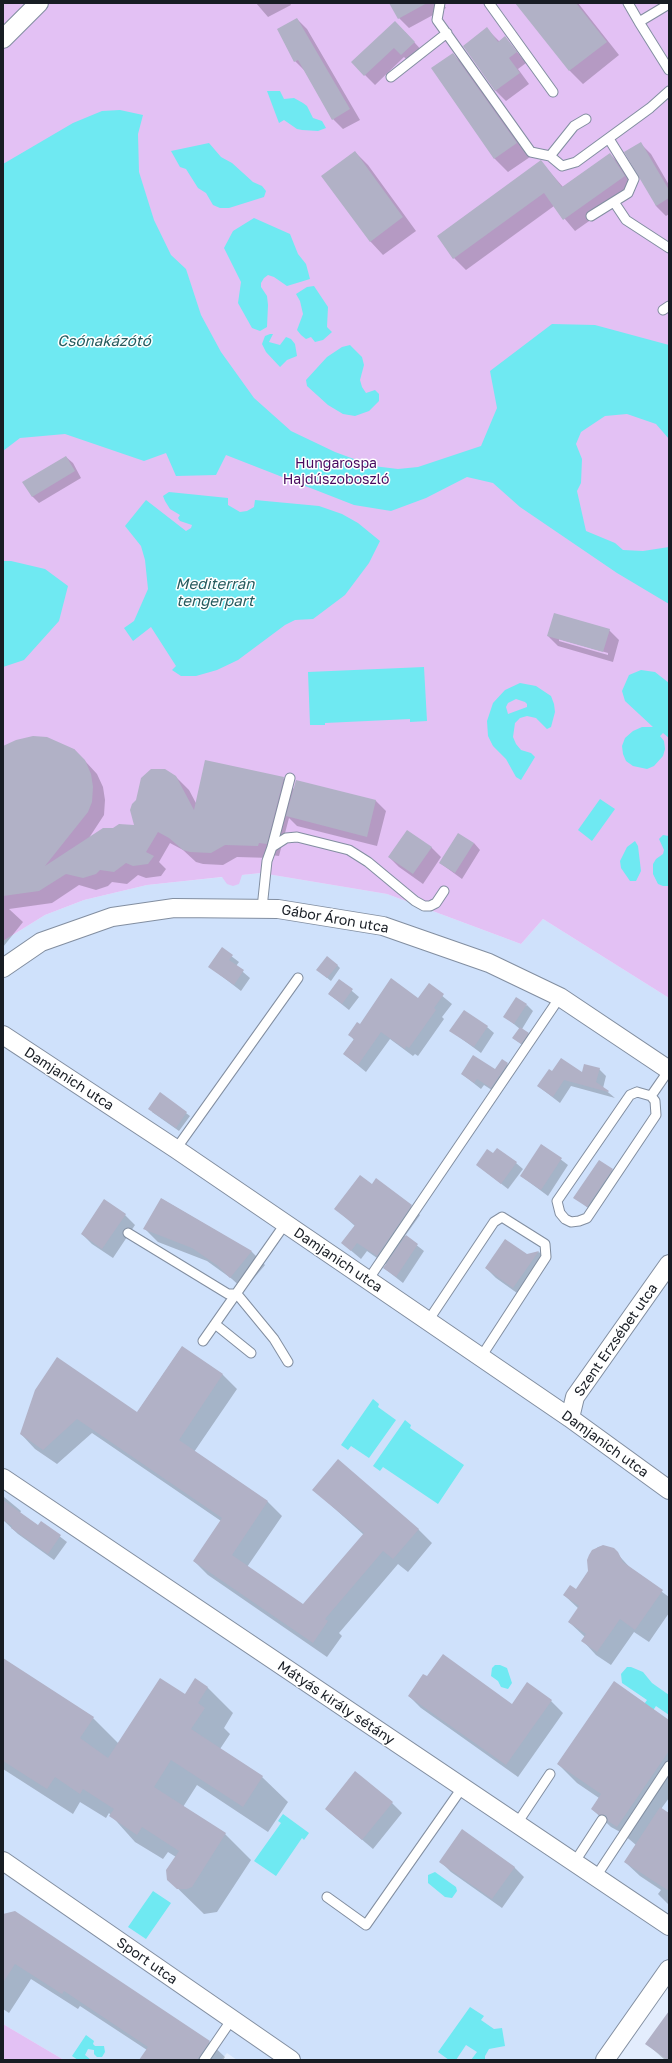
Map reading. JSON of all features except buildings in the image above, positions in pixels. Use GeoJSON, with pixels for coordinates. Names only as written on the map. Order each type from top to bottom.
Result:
{"type":"FeatureCollection","features":[{"type":"Feature","properties":{"kind":"street"},"geometry":{"type":"LineString","coordinates":[[3,39],[40,3]]}},
{"type":"Feature","properties":{"kind":"street","name":"Gábor Áron utca"},"geometry":{"type":"LineString","coordinates":[[3,968],[41,942],[112,917],[174,908],[278,909],[383,926],[489,963],[560,997],[669,1070]]}},
{"type":"Feature","properties":{"kind":"street","name":"Damjanich utca"},"geometry":{"type":"LineString","coordinates":[[3,1035],[176,1149],[481,1357],[570,1418],[669,1490]]}},
{"type":"Feature","properties":{"kind":"street","name":"Szent Erzsébet utca"},"geometry":{"type":"LineString","coordinates":[[570,1418],[575,1397],[669,1264]]}},
{"type":"Feature","properties":{"kind":"street","name":"Mátyás király sétány"},"geometry":{"type":"LineString","coordinates":[[3,1478],[516,1825],[669,1926]]}},
{"type":"Feature","properties":{"kind":"street","name":"Sport utca"},"geometry":{"type":"LineString","coordinates":[[3,1861],[291,2060]]}},
{"type":"Feature","properties":{"kind":"street"},"geometry":{"type":"LineString","coordinates":[[605,2060],[669,1969]]}},
{"type":"Feature","properties":{"kind":"lane"},"geometry":{"type":"LineString","coordinates":[[440,3],[437,20],[531,152],[550,156],[562,166],[576,162],[609,139],[650,108],[669,91]]}},
{"type":"Feature","properties":{"kind":"lane"},"geometry":{"type":"LineString","coordinates":[[489,3],[553,92]]}},
{"type":"Feature","properties":{"kind":"lane"},"geometry":{"type":"LineString","coordinates":[[628,3],[669,70]]}},
{"type":"Feature","properties":{"kind":"lane"},"geometry":{"type":"LineString","coordinates":[[639,22],[669,4]]}},
{"type":"Feature","properties":{"kind":"lane"},"geometry":{"type":"LineString","coordinates":[[391,77],[446,33]]}},
{"type":"Feature","properties":{"kind":"lane"},"geometry":{"type":"LineString","coordinates":[[550,156],[574,126],[586,119]]}},
{"type":"Feature","properties":{"kind":"lane"},"geometry":{"type":"LineString","coordinates":[[591,216],[628,193],[634,179],[609,139]]}},
{"type":"Feature","properties":{"kind":"lane"},"geometry":{"type":"LineString","coordinates":[[614,202],[626,220],[669,248]]}},
{"type":"Feature","properties":{"kind":"lane"},"geometry":{"type":"LineString","coordinates":[[262,908],[267,861],[290,778]]}},
{"type":"Feature","properties":{"kind":"lane"},"geometry":{"type":"LineString","coordinates":[[272,847],[286,838],[297,837],[349,850],[368,862],[415,902],[424,906],[430,906],[436,903],[444,891]]}},
{"type":"Feature","properties":{"kind":"lane"},"geometry":{"type":"LineString","coordinates":[[176,1149],[298,978]]}},
{"type":"Feature","properties":{"kind":"lane"},"geometry":{"type":"LineString","coordinates":[[368,1280],[560,997]]}},
{"type":"Feature","properties":{"kind":"lane"},"geometry":{"type":"LineString","coordinates":[[651,1096],[669,1070]]}},
{"type":"Feature","properties":{"kind":"lane"},"geometry":{"type":"LineString","coordinates":[[637,1092],[651,1096],[655,1101],[656,1115],[587,1218],[571,1222],[565,1219],[560,1213],[557,1201],[630,1095],[637,1092]]}},
{"type":"Feature","properties":{"kind":"lane"},"geometry":{"type":"LineString","coordinates":[[428,1321],[494,1222],[502,1217],[545,1244],[546,1257],[481,1357]]}},
{"type":"Feature","properties":{"kind":"lane"},"geometry":{"type":"LineString","coordinates":[[203,1341],[285,1224]]}},
{"type":"Feature","properties":{"kind":"lane"},"geometry":{"type":"LineString","coordinates":[[128,1233],[228,1294],[237,1294]]}},
{"type":"Feature","properties":{"kind":"lane"},"geometry":{"type":"LineString","coordinates":[[237,1294],[274,1339],[288,1362]]}},
{"type":"Feature","properties":{"kind":"lane"},"geometry":{"type":"LineString","coordinates":[[216,1324],[251,1353]]}},
{"type":"Feature","properties":{"kind":"lane"},"geometry":{"type":"LineString","coordinates":[[595,1878],[669,1766]]}},
{"type":"Feature","properties":{"kind":"lane"},"geometry":{"type":"LineString","coordinates":[[516,1825],[550,1774]]}},
{"type":"Feature","properties":{"kind":"lane"},"geometry":{"type":"LineString","coordinates":[[327,1897],[366,1926],[462,1788]]}},
{"type":"Feature","properties":{"kind":"lane"},"geometry":{"type":"LineString","coordinates":[[574,1863],[602,1820]]}},
{"type":"Feature","properties":{"kind":"lane"},"geometry":{"type":"LineString","coordinates":[[204,2060],[232,2019]]}},
{"type":"Feature","properties":{"kind":"shaded area"},"geometry":{"type":"Polygon","coordinates":[[[261,873],[387,894],[521,944],[543,919],[669,998],[669,1962],[604,2060],[237,2060],[227,2053],[221,2060],[64,2060],[3,2024],[3,941],[45,915],[84,900],[147,885],[261,873]]]}},
{"type":"Feature","properties":{"kind":"green space","name":"Hungarospa Hajdúszoboszló"},"geometry":{"type":"Polygon","coordinates":[[[3,3],[669,3],[669,998],[543,919],[521,944],[387,894],[261,873],[242,875],[239,884],[233,886],[227,884],[222,877],[147,885],[84,900],[45,915],[3,941],[3,3]]]}},
{"type":"Feature","properties":{"kind":"green space"},"geometry":{"type":"Polygon","coordinates":[[[3,2024],[64,2060],[3,2060],[3,2024]]]}},
{"type":"Feature","properties":{"kind":"water"},"geometry":{"type":"Polygon","coordinates":[[[267,91],[280,91],[284,99],[294,98],[303,103],[307,106],[313,118],[322,121],[326,128],[318,131],[302,130],[297,129],[284,120],[279,123],[267,91]]]}},
{"type":"Feature","properties":{"kind":"water","name":"Csónakázótó"},"geometry":{"type":"Polygon","coordinates":[[[120,110],[143,115],[138,134],[139,172],[154,220],[171,255],[186,269],[201,315],[221,352],[254,398],[291,431],[335,452],[373,466],[398,469],[418,467],[481,446],[497,408],[490,371],[552,324],[595,325],[669,345],[669,439],[656,424],[627,414],[605,416],[581,432],[576,444],[582,459],[581,483],[577,491],[586,531],[615,543],[623,550],[643,551],[669,547],[669,604],[617,573],[520,507],[493,483],[467,477],[426,498],[391,511],[354,505],[226,455],[216,475],[176,476],[166,453],[144,461],[65,434],[20,438],[3,451],[3,164],[73,123],[102,111],[120,110]]]}},
{"type":"Feature","properties":{"kind":"water"},"geometry":{"type":"Polygon","coordinates":[[[209,143],[221,157],[232,163],[253,182],[262,186],[266,191],[264,197],[229,208],[220,208],[213,205],[206,193],[198,188],[186,169],[180,167],[171,151],[209,143]]]}},
{"type":"Feature","properties":{"kind":"water"},"geometry":{"type":"Polygon","coordinates":[[[254,218],[290,234],[298,254],[306,264],[310,279],[287,286],[274,277],[268,275],[264,278],[261,283],[261,287],[267,296],[267,327],[260,331],[252,328],[238,303],[241,282],[224,248],[233,231],[254,218]]]}},
{"type":"Feature","properties":{"kind":"water"},"geometry":{"type":"Polygon","coordinates":[[[314,286],[328,307],[327,327],[332,332],[323,340],[315,342],[311,337],[306,339],[297,330],[303,314],[300,301],[296,294],[307,287],[314,286]]]}},
{"type":"Feature","properties":{"kind":"water"},"geometry":{"type":"Polygon","coordinates":[[[273,334],[269,342],[280,345],[286,337],[291,339],[295,344],[297,356],[287,360],[280,367],[266,352],[262,344],[265,336],[273,334]]]}},
{"type":"Feature","properties":{"kind":"water"},"geometry":{"type":"Polygon","coordinates":[[[350,345],[362,357],[364,365],[360,380],[362,387],[366,393],[375,390],[379,394],[379,401],[369,411],[355,416],[343,414],[328,405],[307,386],[306,380],[327,357],[342,347],[350,345]]]}},
{"type":"Feature","properties":{"kind":"water","name":"Mediterrán tengerpart"},"geometry":{"type":"Polygon","coordinates":[[[169,492],[228,498],[228,505],[240,512],[247,511],[254,507],[255,500],[319,506],[342,514],[358,523],[380,541],[369,563],[345,595],[313,619],[295,620],[285,625],[238,660],[217,670],[196,676],[181,676],[172,670],[176,666],[151,627],[133,641],[124,628],[134,621],[148,589],[145,560],[141,546],[125,526],[146,500],[186,531],[191,528],[192,525],[180,521],[178,518],[180,515],[170,509],[163,496],[169,492]]]}},
{"type":"Feature","properties":{"kind":"water"},"geometry":{"type":"Polygon","coordinates":[[[3,561],[11,561],[45,569],[68,586],[59,621],[24,660],[3,667],[3,561]]]}},
{"type":"Feature","properties":{"kind":"water"},"geometry":{"type":"Polygon","coordinates":[[[424,667],[427,721],[410,722],[410,719],[310,725],[308,672],[424,667]]]}},
{"type":"Feature","properties":{"kind":"water"},"geometry":{"type":"Polygon","coordinates":[[[641,670],[655,672],[669,683],[669,738],[663,733],[660,736],[664,741],[665,749],[663,756],[654,766],[647,769],[633,766],[626,761],[622,746],[625,738],[633,731],[642,727],[653,727],[625,701],[622,691],[629,675],[641,670]]]}},
{"type":"Feature","properties":{"kind":"water"},"geometry":{"type":"Polygon","coordinates":[[[520,683],[536,686],[551,696],[554,704],[555,712],[551,727],[547,729],[536,718],[527,716],[520,718],[515,723],[513,737],[516,744],[521,750],[531,753],[535,757],[521,780],[516,777],[506,759],[493,746],[488,736],[487,721],[493,703],[505,690],[520,683]],[[516,699],[508,703],[506,707],[508,714],[527,707],[525,702],[516,699]]]}},
{"type":"Feature","properties":{"kind":"water"},"geometry":{"type":"Polygon","coordinates":[[[600,799],[615,809],[592,841],[578,830],[600,799]]]}},
{"type":"Feature","properties":{"kind":"water"},"geometry":{"type":"Polygon","coordinates":[[[663,835],[669,836],[669,886],[658,884],[653,874],[653,864],[656,859],[663,854],[664,850],[659,839],[663,835]]]}},
{"type":"Feature","properties":{"kind":"water"},"geometry":{"type":"Polygon","coordinates":[[[635,841],[638,846],[641,871],[636,881],[630,881],[621,868],[620,861],[627,847],[635,841]]]}},
{"type":"Feature","properties":{"kind":"water"},"geometry":{"type":"Polygon","coordinates":[[[373,1399],[379,1404],[378,1407],[396,1420],[369,1458],[351,1446],[348,1450],[341,1445],[373,1399]]]}},
{"type":"Feature","properties":{"kind":"water"},"geometry":{"type":"Polygon","coordinates":[[[405,1420],[411,1425],[410,1428],[464,1465],[438,1504],[383,1467],[380,1471],[373,1466],[405,1420]]]}},
{"type":"Feature","properties":{"kind":"water"},"geometry":{"type":"Polygon","coordinates":[[[495,1665],[500,1665],[507,1668],[512,1683],[508,1689],[501,1687],[498,1681],[491,1676],[492,1668],[495,1665]]]}},
{"type":"Feature","properties":{"kind":"water"},"geometry":{"type":"Polygon","coordinates":[[[627,1667],[643,1672],[652,1683],[669,1695],[669,1715],[656,1706],[634,1739],[624,1733],[647,1700],[622,1683],[621,1674],[627,1667]]]}},
{"type":"Feature","properties":{"kind":"water"},"geometry":{"type":"Polygon","coordinates":[[[283,1814],[309,1833],[304,1840],[302,1838],[276,1876],[254,1861],[281,1823],[278,1821],[283,1814]]]}},
{"type":"Feature","properties":{"kind":"water"},"geometry":{"type":"Polygon","coordinates":[[[435,1872],[456,1887],[457,1891],[452,1898],[445,1897],[428,1883],[428,1875],[435,1872]]]}},
{"type":"Feature","properties":{"kind":"water"},"geometry":{"type":"Polygon","coordinates":[[[153,1891],[171,1903],[146,1939],[128,1927],[153,1891]]]}},
{"type":"Feature","properties":{"kind":"water"},"geometry":{"type":"Polygon","coordinates":[[[470,2007],[484,2016],[481,2020],[494,2029],[502,2028],[505,2046],[489,2049],[485,2056],[485,2060],[471,2060],[477,2052],[466,2045],[456,2060],[449,2060],[438,2052],[470,2007]]]}},
{"type":"Feature","properties":{"kind":"water"},"geometry":{"type":"Polygon","coordinates":[[[86,2035],[94,2041],[93,2044],[95,2046],[104,2046],[105,2052],[102,2057],[97,2057],[94,2054],[94,2050],[88,2049],[85,2055],[91,2060],[78,2060],[72,2056],[86,2035]]]}}]}
